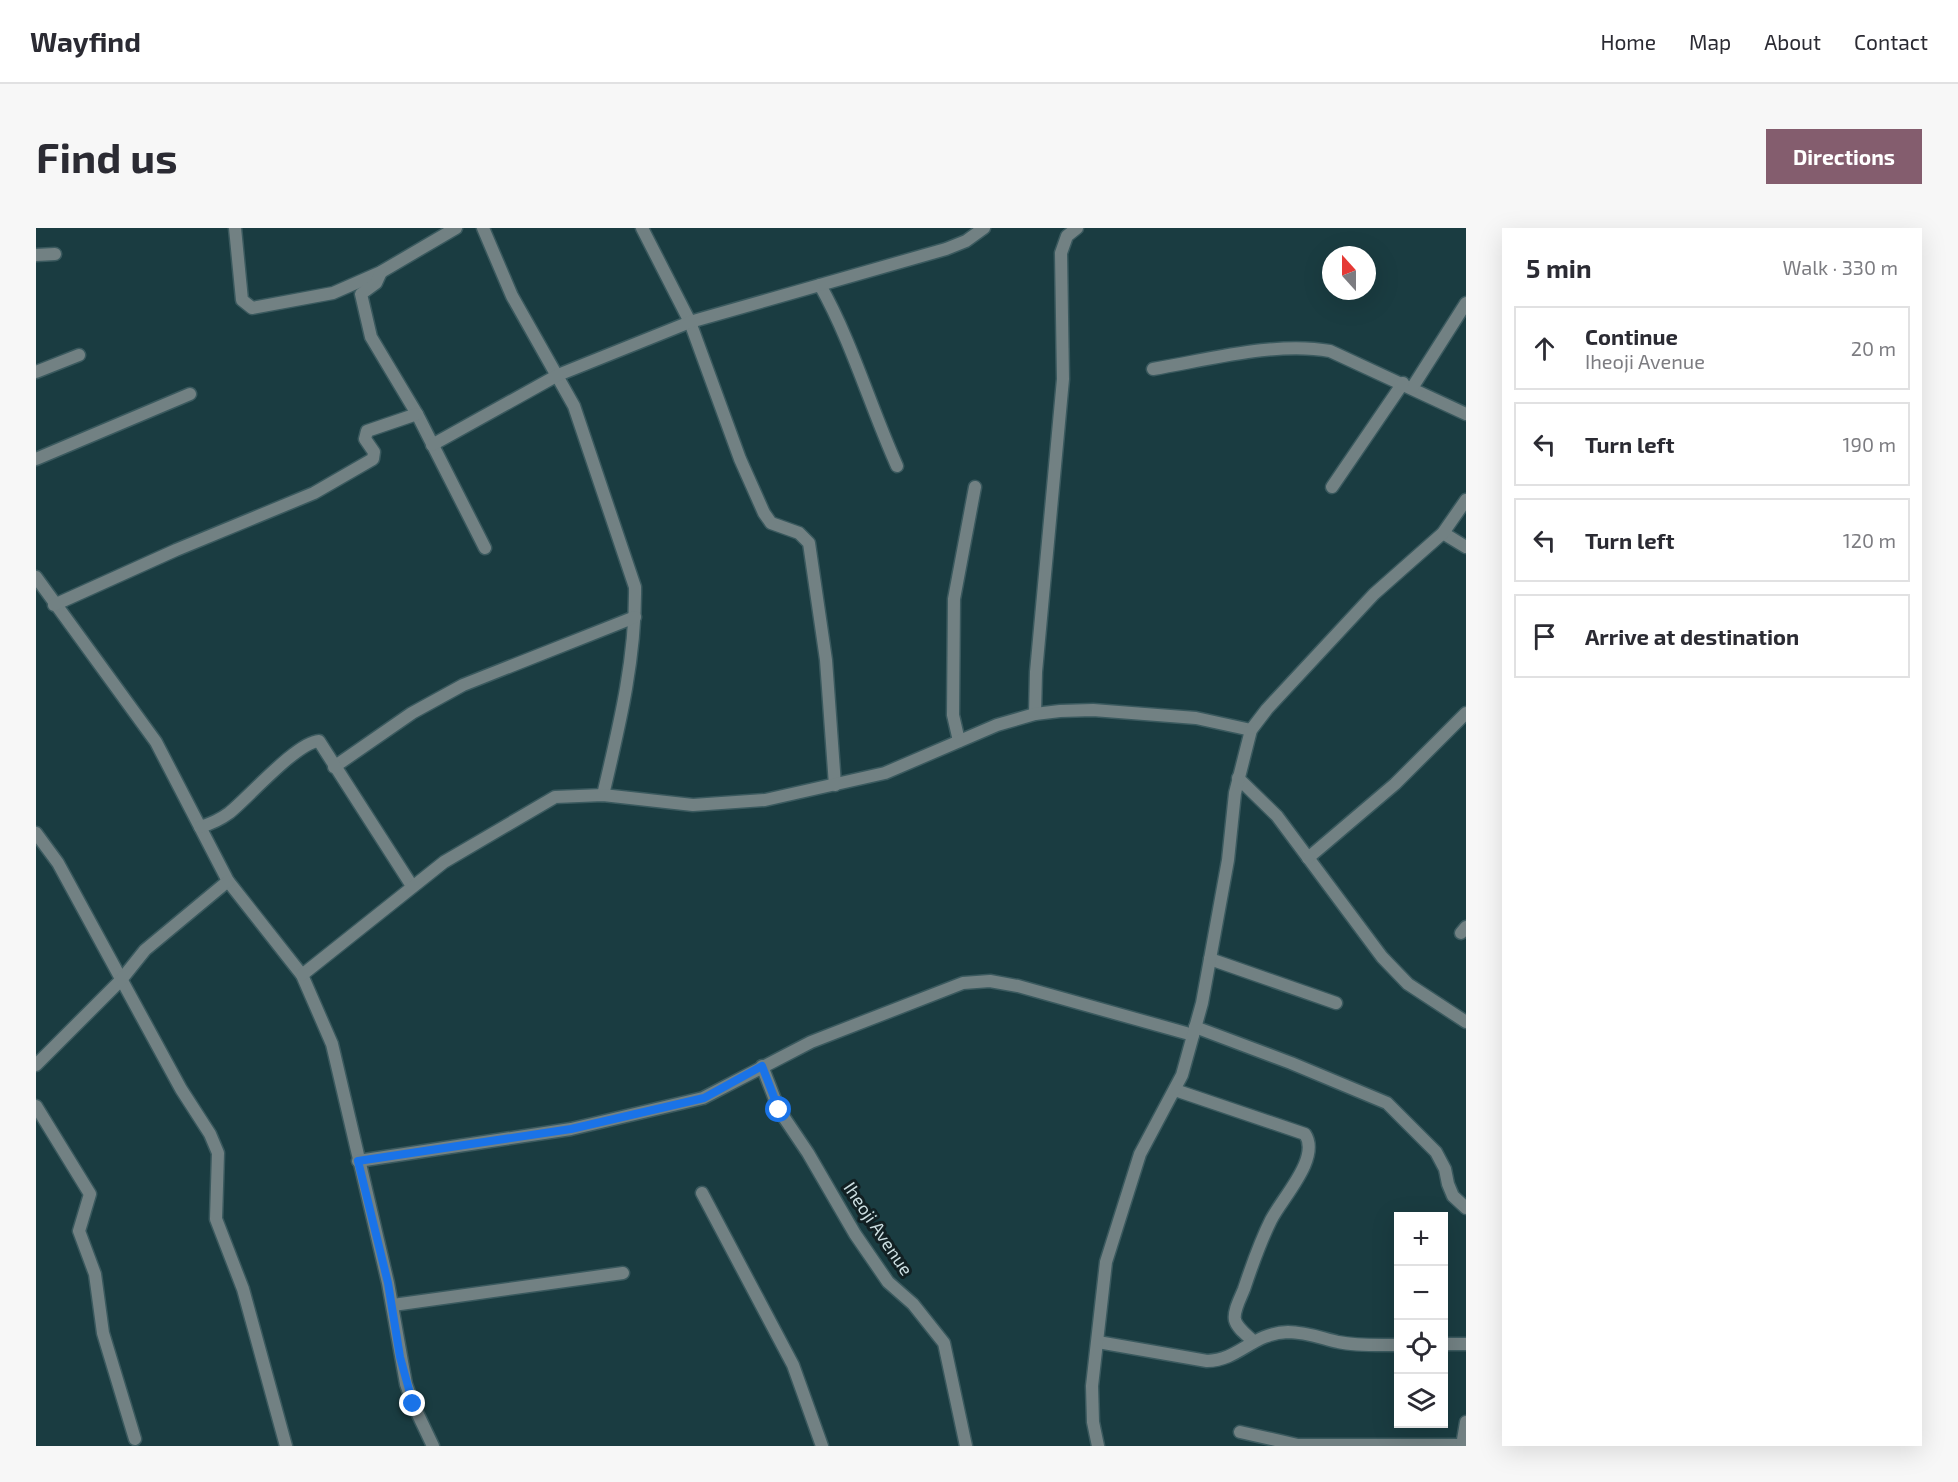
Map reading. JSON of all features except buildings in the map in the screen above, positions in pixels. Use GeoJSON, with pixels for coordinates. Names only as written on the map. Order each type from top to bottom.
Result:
{"type":"FeatureCollection","features":[{"type":"Feature","properties":{"kind":"street"},"geometry":{"type":"LineString","coordinates":[[235,228],[242,300],[252,308],[333,293],[381,272],[456,228]]}},
{"type":"Feature","properties":{"kind":"street"},"geometry":{"type":"LineString","coordinates":[[483,228],[512,296],[574,406],[635,587],[635,617],[627,690],[603,795]]}},
{"type":"Feature","properties":{"kind":"street"},"geometry":{"type":"LineString","coordinates":[[642,228],[690,322],[740,459],[764,513],[771,523],[799,533],[809,543],[826,660],[835,784]]}},
{"type":"Feature","properties":{"kind":"street"},"geometry":{"type":"LineString","coordinates":[[432,445],[558,375],[690,322],[946,249],[966,241],[984,228]]}},
{"type":"Feature","properties":{"kind":"street"},"geometry":{"type":"LineString","coordinates":[[1035,714],[1036,660],[1063,379],[1061,253],[1067,236],[1077,228]]}},
{"type":"Feature","properties":{"kind":"street"},"geometry":{"type":"LineString","coordinates":[[36,255],[55,254]]}},
{"type":"Feature","properties":{"kind":"street"},"geometry":{"type":"LineString","coordinates":[[381,272],[376,283],[361,294],[369,330],[417,414],[485,548]]}},
{"type":"Feature","properties":{"kind":"street"},"geometry":{"type":"LineString","coordinates":[[820,285],[835,312],[876,419],[897,466]]}},
{"type":"Feature","properties":{"kind":"street"},"geometry":{"type":"LineString","coordinates":[[1332,488],[1466,303]]}},
{"type":"Feature","properties":{"kind":"street"},"geometry":{"type":"LineString","coordinates":[[1153,369],[1224,357],[1311,348],[1330,351],[1466,414]]}},
{"type":"Feature","properties":{"kind":"street"},"geometry":{"type":"LineString","coordinates":[[36,372],[79,355]]}},
{"type":"Feature","properties":{"kind":"street"},"geometry":{"type":"LineString","coordinates":[[36,459],[190,394]]}},
{"type":"Feature","properties":{"kind":"street"},"geometry":{"type":"LineString","coordinates":[[54,605],[176,550],[314,493],[373,459],[374,452],[365,439],[367,431],[417,414]]}},
{"type":"Feature","properties":{"kind":"street"},"geometry":{"type":"LineString","coordinates":[[959,741],[952,715],[954,599],[975,487]]}},
{"type":"Feature","properties":{"kind":"street"},"geometry":{"type":"LineString","coordinates":[[1098,1446],[1092,1404],[1106,1262],[1121,1206],[1140,1154],[1175,1090],[1194,1031],[1228,860],[1238,778],[1251,730],[1267,709],[1374,594],[1443,533],[1466,500]]}},
{"type":"Feature","properties":{"kind":"street"},"geometry":{"type":"LineString","coordinates":[[1443,533],[1466,547]]}},
{"type":"Feature","properties":{"kind":"street"},"geometry":{"type":"LineString","coordinates":[[36,577],[54,605],[156,742],[228,881],[302,975],[332,1044],[393,1305],[406,1384],[433,1446]]}},
{"type":"Feature","properties":{"kind":"street"},"geometry":{"type":"LineString","coordinates":[[334,766],[412,713],[463,685],[635,617]]}},
{"type":"Feature","properties":{"kind":"street"},"geometry":{"type":"LineString","coordinates":[[302,975],[444,862],[555,797],[603,795],[693,805],[765,800],[885,773],[997,725],[1035,714],[1093,710],[1196,717],[1251,730]]}},
{"type":"Feature","properties":{"kind":"street"},"geometry":{"type":"LineString","coordinates":[[1308,858],[1395,784],[1466,713]]}},
{"type":"Feature","properties":{"kind":"street"},"geometry":{"type":"LineString","coordinates":[[200,827],[227,814],[264,779],[315,741],[322,743],[334,766],[412,886]]}},
{"type":"Feature","properties":{"kind":"street"},"geometry":{"type":"LineString","coordinates":[[1238,778],[1277,816],[1364,935],[1408,984],[1466,1022]]}},
{"type":"Feature","properties":{"kind":"street"},"geometry":{"type":"LineString","coordinates":[[36,832],[58,863],[181,1089],[210,1134],[218,1153],[216,1219],[243,1289],[286,1446]]}},
{"type":"Feature","properties":{"kind":"street"},"geometry":{"type":"LineString","coordinates":[[36,1065],[121,980],[145,950],[228,881]]}},
{"type":"Feature","properties":{"kind":"street"},"geometry":{"type":"LineString","coordinates":[[1210,959],[1336,1003]]}},
{"type":"Feature","properties":{"kind":"street"},"geometry":{"type":"LineString","coordinates":[[358,1161],[571,1129],[704,1098],[812,1042],[963,983],[981,981],[1018,986],[1194,1031],[1292,1063],[1387,1103],[1436,1152],[1445,1169],[1453,1196],[1466,1208]]}},
{"type":"Feature","properties":{"kind":"street","name":"Iheoji Avenue"},"geometry":{"type":"LineString","coordinates":[[762,1066],[779,1110],[808,1153],[855,1234],[888,1282],[913,1304],[944,1344],[966,1446]]}},
{"type":"Feature","properties":{"kind":"street"},"geometry":{"type":"LineString","coordinates":[[1175,1090],[1305,1134],[1308,1139],[1310,1148],[1298,1179],[1267,1228],[1235,1313],[1239,1326],[1253,1341]]}},
{"type":"Feature","properties":{"kind":"street"},"geometry":{"type":"LineString","coordinates":[[36,1106],[90,1194],[80,1231],[95,1274],[103,1333],[135,1439]]}},
{"type":"Feature","properties":{"kind":"street"},"geometry":{"type":"LineString","coordinates":[[702,1194],[793,1365],[822,1446]]}},
{"type":"Feature","properties":{"kind":"street"},"geometry":{"type":"LineString","coordinates":[[393,1305],[623,1273]]}},
{"type":"Feature","properties":{"kind":"street"},"geometry":{"type":"LineString","coordinates":[[1098,1342],[1208,1361],[1234,1356],[1253,1341],[1287,1332],[1366,1345],[1394,1345]]}},
{"type":"Feature","properties":{"kind":"street"},"geometry":{"type":"LineString","coordinates":[[1448,1344],[1466,1344]]}},
{"type":"Feature","properties":{"kind":"street"},"geometry":{"type":"LineString","coordinates":[[1240,1432],[1298,1444],[1462,1446],[1466,1422]]}},
{"type":"Feature","properties":{"kind":"route"},"geometry":{"type":"LineString","coordinates":[[413,1404],[406,1384],[393,1305],[358,1161],[571,1129],[704,1098],[762,1066],[779,1110]]}}]}
